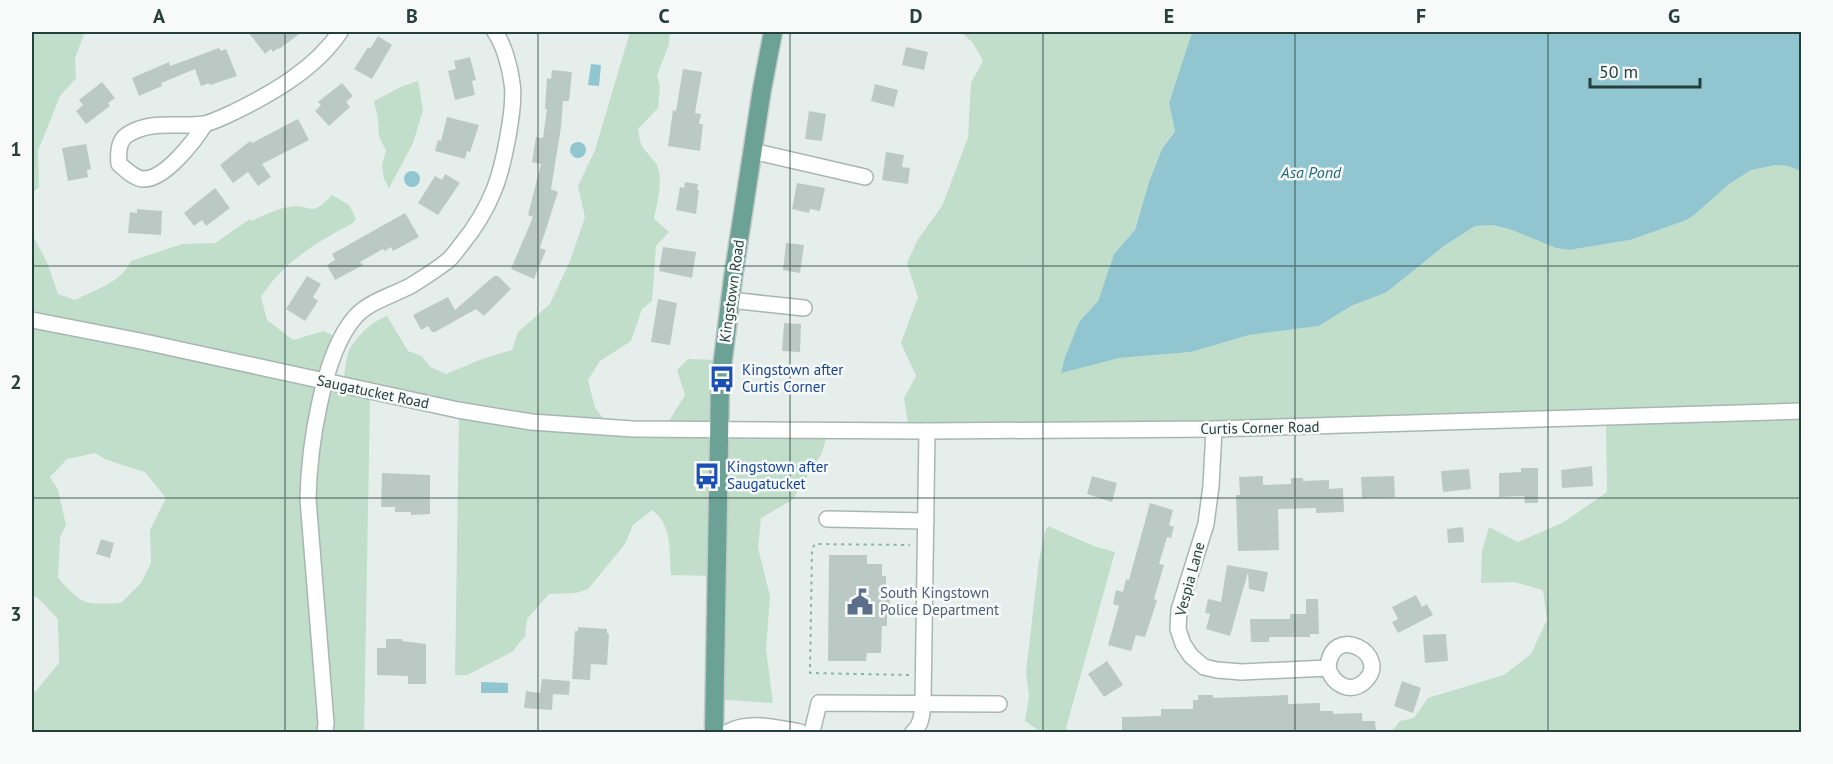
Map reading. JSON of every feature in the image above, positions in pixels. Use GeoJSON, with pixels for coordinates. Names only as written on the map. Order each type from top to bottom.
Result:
{"type":"FeatureCollection","features":[{"type":"Feature","properties":{"kind":"main road","name":"Kingstown Road"},"geometry":{"type":"LineString","coordinates":[[714,732],[720,384],[752,151],[773,32]]}},
{"type":"Feature","properties":{"kind":"street"},"geometry":{"type":"LineString","coordinates":[[205,124],[189,146],[157,175],[143,179],[129,173],[119,164],[118,151],[124,137],[141,128],[161,124],[205,124],[250,104],[285,84],[315,60],[340,32]]}},
{"type":"Feature","properties":{"kind":"street"},"geometry":{"type":"LineString","coordinates":[[325,732],[308,499],[309,464],[314,428],[338,345],[357,316],[412,285],[448,261],[475,228],[495,189],[509,132],[513,84],[500,39],[495,32]]}},
{"type":"Feature","properties":{"kind":"street"},"geometry":{"type":"LineString","coordinates":[[752,151],[865,177]]}},
{"type":"Feature","properties":{"kind":"street"},"geometry":{"type":"LineString","coordinates":[[730,300],[804,308]]}},
{"type":"Feature","properties":{"kind":"street","name":"Saugatucket Road"},"geometry":{"type":"LineString","coordinates":[[32,320],[140,340],[458,410],[531,422],[633,429],[718,429]]}},
{"type":"Feature","properties":{"kind":"street","name":"Curtis Corner Road"},"geometry":{"type":"LineString","coordinates":[[718,429],[927,431],[1214,429],[1802,411]]}},
{"type":"Feature","properties":{"kind":"street","name":"Vespia Lane"},"geometry":{"type":"LineString","coordinates":[[1214,429],[1206,524],[1179,610],[1178,629],[1183,644],[1191,657],[1204,667],[1218,670],[1242,672],[1328,668]]}},
{"type":"Feature","properties":{"kind":"street"},"geometry":{"type":"LineString","coordinates":[[913,732],[916,731],[921,718],[923,702],[927,431]]}},
{"type":"Feature","properties":{"kind":"street"},"geometry":{"type":"LineString","coordinates":[[827,519],[926,521]]}},
{"type":"Feature","properties":{"kind":"street"},"geometry":{"type":"LineString","coordinates":[[812,732],[819,703],[999,704]]}},
{"type":"Feature","properties":{"kind":"street"},"geometry":{"type":"LineString","coordinates":[[728,732],[736,727],[751,726],[800,732]]}},
{"type":"Feature","properties":{"kind":"path"},"geometry":{"type":"LineString","coordinates":[[924,675],[810,673],[812,549],[815,544],[926,546]]}},
{"type":"Feature","properties":{"kind":"green space"},"geometry":{"type":"Polygon","coordinates":[[[32,32],[85,32],[75,58],[76,78],[60,96],[38,151],[39,187],[32,193],[32,32]]]}},
{"type":"Feature","properties":{"kind":"green space"},"geometry":{"type":"Polygon","coordinates":[[[630,32],[670,32],[669,44],[657,75],[660,87],[658,108],[638,129],[642,145],[658,168],[659,190],[654,219],[669,232],[656,246],[652,301],[642,309],[631,341],[600,361],[588,380],[595,408],[613,430],[663,431],[685,395],[677,370],[688,359],[719,360],[718,424],[827,434],[822,453],[792,500],[761,518],[758,548],[770,596],[766,649],[773,703],[714,699],[714,576],[671,575],[667,531],[659,516],[652,510],[633,525],[625,544],[588,589],[576,593],[549,594],[527,619],[525,636],[512,652],[467,675],[455,675],[459,416],[370,398],[364,732],[32,732],[32,692],[35,692],[59,663],[58,619],[39,599],[32,595],[32,234],[46,260],[58,294],[75,300],[115,280],[131,261],[182,244],[215,243],[250,219],[251,221],[289,207],[314,209],[332,195],[349,205],[356,219],[290,263],[270,284],[261,297],[267,320],[293,340],[324,331],[338,338],[320,382],[343,386],[347,357],[353,344],[368,327],[387,316],[408,351],[422,356],[430,367],[446,374],[512,350],[518,332],[550,304],[570,261],[585,217],[578,186],[595,150],[630,32]],[[95,453],[67,459],[50,477],[58,490],[66,525],[60,537],[58,578],[80,599],[98,604],[121,603],[141,583],[151,563],[150,530],[166,498],[145,472],[107,460],[95,453]]]}},
{"type":"Feature","properties":{"kind":"green space"},"geometry":{"type":"Polygon","coordinates":[[[961,32],[1192,32],[1169,103],[1175,130],[1162,149],[1149,182],[1135,230],[1114,254],[1098,301],[1079,322],[1061,372],[1119,358],[1191,352],[1249,335],[1319,326],[1351,306],[1387,292],[1444,246],[1475,226],[1492,225],[1509,229],[1556,248],[1569,250],[1630,240],[1693,216],[1728,184],[1751,170],[1776,165],[1802,171],[1801,732],[1391,732],[1400,721],[1414,718],[1428,698],[1504,675],[1531,654],[1547,620],[1543,590],[1514,582],[1481,583],[1482,551],[1489,527],[1518,542],[1564,522],[1607,492],[1606,426],[1159,436],[909,429],[904,398],[916,376],[901,343],[918,297],[907,263],[917,241],[942,206],[968,138],[971,83],[983,61],[973,43],[961,32]]]}},
{"type":"Feature","properties":{"kind":"green space"},"geometry":{"type":"Polygon","coordinates":[[[418,81],[423,110],[413,143],[389,188],[384,179],[382,165],[386,151],[379,136],[374,101],[418,81]]]}},
{"type":"Feature","properties":{"kind":"green space"},"geometry":{"type":"Polygon","coordinates":[[[1048,526],[1096,547],[1115,552],[1066,728],[1070,732],[1041,732],[1025,721],[1029,696],[1026,672],[1039,560],[1048,526]]]}},
{"type":"Feature","properties":{"kind":"water","name":"Asa Pond"},"geometry":{"type":"Polygon","coordinates":[[[1192,32],[1801,32],[1801,171],[1788,166],[1776,165],[1751,170],[1729,184],[1693,216],[1630,240],[1569,250],[1556,248],[1509,229],[1492,225],[1475,226],[1444,246],[1387,292],[1351,306],[1319,326],[1249,335],[1191,352],[1119,358],[1061,373],[1079,322],[1098,301],[1114,254],[1135,230],[1149,182],[1162,149],[1175,131],[1169,103],[1192,32]]]}},
{"type":"Feature","properties":{"kind":"water"},"geometry":{"type":"Polygon","coordinates":[[[591,64],[601,65],[599,86],[588,85],[591,64]]]}},
{"type":"Feature","properties":{"kind":"water"},"geometry":{"type":"Polygon","coordinates":[[[578,142],[584,144],[586,150],[584,156],[578,158],[572,156],[570,150],[572,144],[578,142]]]}},
{"type":"Feature","properties":{"kind":"water"},"geometry":{"type":"Polygon","coordinates":[[[412,171],[418,173],[420,179],[418,185],[412,187],[406,185],[404,179],[406,173],[412,171]]]}},
{"type":"Feature","properties":{"kind":"water"},"geometry":{"type":"Polygon","coordinates":[[[481,682],[508,683],[508,693],[481,693],[481,682]]]}},
{"type":"Feature","properties":{"kind":"building"},"geometry":{"type":"Polygon","coordinates":[[[248,32],[302,32],[279,49],[273,52],[271,49],[265,54],[248,32]]]}},
{"type":"Feature","properties":{"kind":"building"},"geometry":{"type":"Polygon","coordinates":[[[378,36],[392,45],[372,79],[354,69],[378,36]]]}},
{"type":"Feature","properties":{"kind":"building"},"geometry":{"type":"Polygon","coordinates":[[[906,47],[928,52],[924,70],[902,65],[906,47]]]}},
{"type":"Feature","properties":{"kind":"building"},"geometry":{"type":"Polygon","coordinates":[[[219,48],[221,51],[226,49],[237,76],[201,86],[195,69],[161,83],[162,86],[139,96],[132,78],[169,62],[170,66],[219,48]]]}},
{"type":"Feature","properties":{"kind":"building"},"geometry":{"type":"Polygon","coordinates":[[[470,57],[476,80],[472,81],[475,95],[455,100],[448,71],[456,69],[454,61],[470,57]]]}},
{"type":"Feature","properties":{"kind":"building"},"geometry":{"type":"Polygon","coordinates":[[[683,69],[702,72],[695,113],[701,114],[699,124],[703,124],[700,151],[668,146],[673,110],[676,111],[683,69]]]}},
{"type":"Feature","properties":{"kind":"building"},"geometry":{"type":"Polygon","coordinates":[[[552,70],[572,72],[569,101],[563,101],[551,189],[558,192],[540,248],[546,250],[534,279],[511,269],[533,217],[528,215],[541,164],[532,162],[536,137],[543,138],[547,109],[545,109],[547,78],[551,79],[552,70]]]}},
{"type":"Feature","properties":{"kind":"building"},"geometry":{"type":"Polygon","coordinates":[[[102,82],[115,98],[108,103],[110,106],[86,124],[76,111],[83,105],[79,100],[102,82]]]}},
{"type":"Feature","properties":{"kind":"building"},"geometry":{"type":"Polygon","coordinates":[[[342,83],[353,96],[346,102],[350,107],[329,126],[315,111],[321,105],[318,102],[342,83]]]}},
{"type":"Feature","properties":{"kind":"building"},"geometry":{"type":"Polygon","coordinates":[[[875,84],[898,90],[894,107],[871,101],[875,84]]]}},
{"type":"Feature","properties":{"kind":"building"},"geometry":{"type":"Polygon","coordinates":[[[809,111],[826,114],[822,141],[805,139],[809,111]]]}},
{"type":"Feature","properties":{"kind":"building"},"geometry":{"type":"Polygon","coordinates":[[[447,117],[479,125],[470,152],[467,151],[465,159],[435,151],[438,140],[441,141],[447,117]]]}},
{"type":"Feature","properties":{"kind":"building"},"geometry":{"type":"Polygon","coordinates":[[[298,119],[309,140],[262,164],[271,177],[258,186],[248,172],[233,183],[220,165],[250,141],[252,143],[298,119]]]}},
{"type":"Feature","properties":{"kind":"building"},"geometry":{"type":"Polygon","coordinates":[[[86,144],[91,169],[87,170],[88,177],[68,181],[62,148],[86,144]]]}},
{"type":"Feature","properties":{"kind":"building"},"geometry":{"type":"Polygon","coordinates":[[[886,152],[904,155],[902,167],[910,168],[908,184],[882,180],[886,152]]]}},
{"type":"Feature","properties":{"kind":"building"},"geometry":{"type":"Polygon","coordinates":[[[445,174],[460,183],[438,215],[418,203],[435,176],[442,180],[445,174]]]}},
{"type":"Feature","properties":{"kind":"building"},"geometry":{"type":"Polygon","coordinates":[[[685,182],[698,184],[696,214],[676,210],[680,187],[684,188],[685,182]]]}},
{"type":"Feature","properties":{"kind":"building"},"geometry":{"type":"Polygon","coordinates":[[[797,183],[825,188],[820,211],[810,209],[809,213],[792,209],[797,183]]]}},
{"type":"Feature","properties":{"kind":"building"},"geometry":{"type":"Polygon","coordinates":[[[215,188],[230,208],[206,226],[202,220],[194,226],[184,213],[215,188]]]}},
{"type":"Feature","properties":{"kind":"building"},"geometry":{"type":"Polygon","coordinates":[[[137,209],[162,211],[161,235],[128,233],[130,212],[137,213],[137,209]]]}},
{"type":"Feature","properties":{"kind":"building"},"geometry":{"type":"Polygon","coordinates":[[[405,213],[419,237],[393,251],[391,247],[385,251],[383,249],[360,262],[363,265],[335,280],[327,265],[335,260],[332,254],[405,213]]]}},
{"type":"Feature","properties":{"kind":"building"},"geometry":{"type":"Polygon","coordinates":[[[786,243],[804,245],[800,273],[783,270],[786,243]]]}},
{"type":"Feature","properties":{"kind":"building"},"geometry":{"type":"Polygon","coordinates":[[[663,247],[696,252],[692,278],[659,271],[663,247]]]}},
{"type":"Feature","properties":{"kind":"building"},"geometry":{"type":"Polygon","coordinates":[[[307,276],[321,284],[313,297],[318,301],[305,321],[286,309],[307,276]]]}},
{"type":"Feature","properties":{"kind":"building"},"geometry":{"type":"Polygon","coordinates":[[[494,276],[498,276],[511,289],[484,316],[476,309],[435,332],[432,332],[428,326],[421,330],[413,315],[448,297],[455,310],[494,276]]]}},
{"type":"Feature","properties":{"kind":"building"},"geometry":{"type":"Polygon","coordinates":[[[658,299],[677,303],[670,345],[651,342],[658,299]]]}},
{"type":"Feature","properties":{"kind":"building"},"geometry":{"type":"Polygon","coordinates":[[[784,323],[801,324],[800,352],[782,351],[784,323]]]}},
{"type":"Feature","properties":{"kind":"building"},"geometry":{"type":"Polygon","coordinates":[[[1592,466],[1593,486],[1562,488],[1561,470],[1592,466]]]}},
{"type":"Feature","properties":{"kind":"building"},"geometry":{"type":"Polygon","coordinates":[[[1521,468],[1538,468],[1538,503],[1525,503],[1524,496],[1499,497],[1499,473],[1521,472],[1521,468]]]}},
{"type":"Feature","properties":{"kind":"building"},"geometry":{"type":"Polygon","coordinates":[[[1469,469],[1471,489],[1443,492],[1441,471],[1469,469]]]}},
{"type":"Feature","properties":{"kind":"building"},"geometry":{"type":"Polygon","coordinates":[[[382,473],[430,475],[430,514],[411,515],[411,512],[395,512],[395,507],[381,507],[382,473]]]}},
{"type":"Feature","properties":{"kind":"building"},"geometry":{"type":"Polygon","coordinates":[[[1092,476],[1117,483],[1112,502],[1087,494],[1092,476]]]}},
{"type":"Feature","properties":{"kind":"building"},"geometry":{"type":"Polygon","coordinates":[[[1263,476],[1263,485],[1291,484],[1291,478],[1303,478],[1303,481],[1329,480],[1329,489],[1343,488],[1344,512],[1316,513],[1316,508],[1278,509],[1279,550],[1238,551],[1236,495],[1240,495],[1239,477],[1263,476]]]}},
{"type":"Feature","properties":{"kind":"building"},"geometry":{"type":"Polygon","coordinates":[[[1394,476],[1395,497],[1362,498],[1361,477],[1394,476]]]}},
{"type":"Feature","properties":{"kind":"building"},"geometry":{"type":"Polygon","coordinates":[[[1150,503],[1173,510],[1169,525],[1174,527],[1171,538],[1167,537],[1159,564],[1164,565],[1154,599],[1157,600],[1145,637],[1136,635],[1131,651],[1108,645],[1119,606],[1113,604],[1116,590],[1123,592],[1126,579],[1129,580],[1150,503]]]}},
{"type":"Feature","properties":{"kind":"building"},"geometry":{"type":"Polygon","coordinates":[[[1463,527],[1464,542],[1448,543],[1447,529],[1463,527]]]}},
{"type":"Feature","properties":{"kind":"building"},"geometry":{"type":"Polygon","coordinates":[[[101,539],[114,543],[110,558],[96,554],[101,539]]]}},
{"type":"Feature","properties":{"kind":"building"},"geometry":{"type":"Polygon","coordinates":[[[829,555],[867,555],[867,564],[882,564],[882,576],[886,576],[886,588],[890,588],[890,609],[887,609],[887,626],[882,626],[881,653],[867,653],[866,661],[828,661],[829,555]]]}},
{"type":"Feature","properties":{"kind":"building"},"geometry":{"type":"Polygon","coordinates":[[[1227,565],[1268,572],[1264,592],[1249,589],[1248,572],[1230,636],[1206,629],[1210,614],[1205,613],[1208,599],[1221,602],[1227,565]]]}},
{"type":"Feature","properties":{"kind":"building"},"geometry":{"type":"Polygon","coordinates":[[[1416,595],[1422,607],[1427,604],[1433,615],[1398,633],[1392,622],[1398,619],[1392,607],[1416,595]]]}},
{"type":"Feature","properties":{"kind":"building"},"geometry":{"type":"Polygon","coordinates":[[[1306,599],[1318,599],[1319,634],[1310,634],[1310,637],[1269,637],[1269,642],[1251,642],[1250,619],[1290,619],[1290,614],[1306,614],[1306,599]]]}},
{"type":"Feature","properties":{"kind":"building"},"geometry":{"type":"Polygon","coordinates":[[[578,627],[607,629],[609,634],[607,665],[591,664],[590,680],[572,679],[575,631],[578,631],[578,627]]]}},
{"type":"Feature","properties":{"kind":"building"},"geometry":{"type":"Polygon","coordinates":[[[1446,634],[1448,661],[1425,663],[1423,635],[1446,634]]]}},
{"type":"Feature","properties":{"kind":"building"},"geometry":{"type":"Polygon","coordinates":[[[386,639],[402,639],[402,641],[426,644],[426,684],[408,684],[408,676],[377,675],[377,648],[386,648],[386,639]]]}},
{"type":"Feature","properties":{"kind":"building"},"geometry":{"type":"Polygon","coordinates":[[[1107,661],[1123,685],[1104,697],[1088,674],[1107,661]]]}},
{"type":"Feature","properties":{"kind":"building"},"geometry":{"type":"Polygon","coordinates":[[[542,679],[570,681],[569,695],[553,694],[552,710],[524,708],[526,691],[540,693],[542,679]]]}},
{"type":"Feature","properties":{"kind":"building"},"geometry":{"type":"Polygon","coordinates":[[[1402,681],[1421,688],[1413,713],[1394,706],[1402,681]]]}},
{"type":"Feature","properties":{"kind":"building"},"geometry":{"type":"Polygon","coordinates":[[[1198,695],[1213,695],[1213,698],[1288,695],[1288,704],[1320,703],[1320,711],[1333,711],[1333,714],[1362,713],[1362,721],[1375,721],[1376,732],[1122,732],[1122,717],[1161,716],[1161,709],[1193,709],[1193,700],[1198,700],[1198,695]]]}},
{"type":"Feature","properties":{"kind":"place","name":"Kingstown after Curtis Corner"},"geometry":{"type":"Point","coordinates":[722,379]}},
{"type":"Feature","properties":{"kind":"place","name":"Kingstown after Saugatucket"},"geometry":{"type":"Point","coordinates":[707,476]}},
{"type":"Feature","properties":{"kind":"place","name":"South Kingstown Police Department"},"geometry":{"type":"Point","coordinates":[860,602]}}]}
